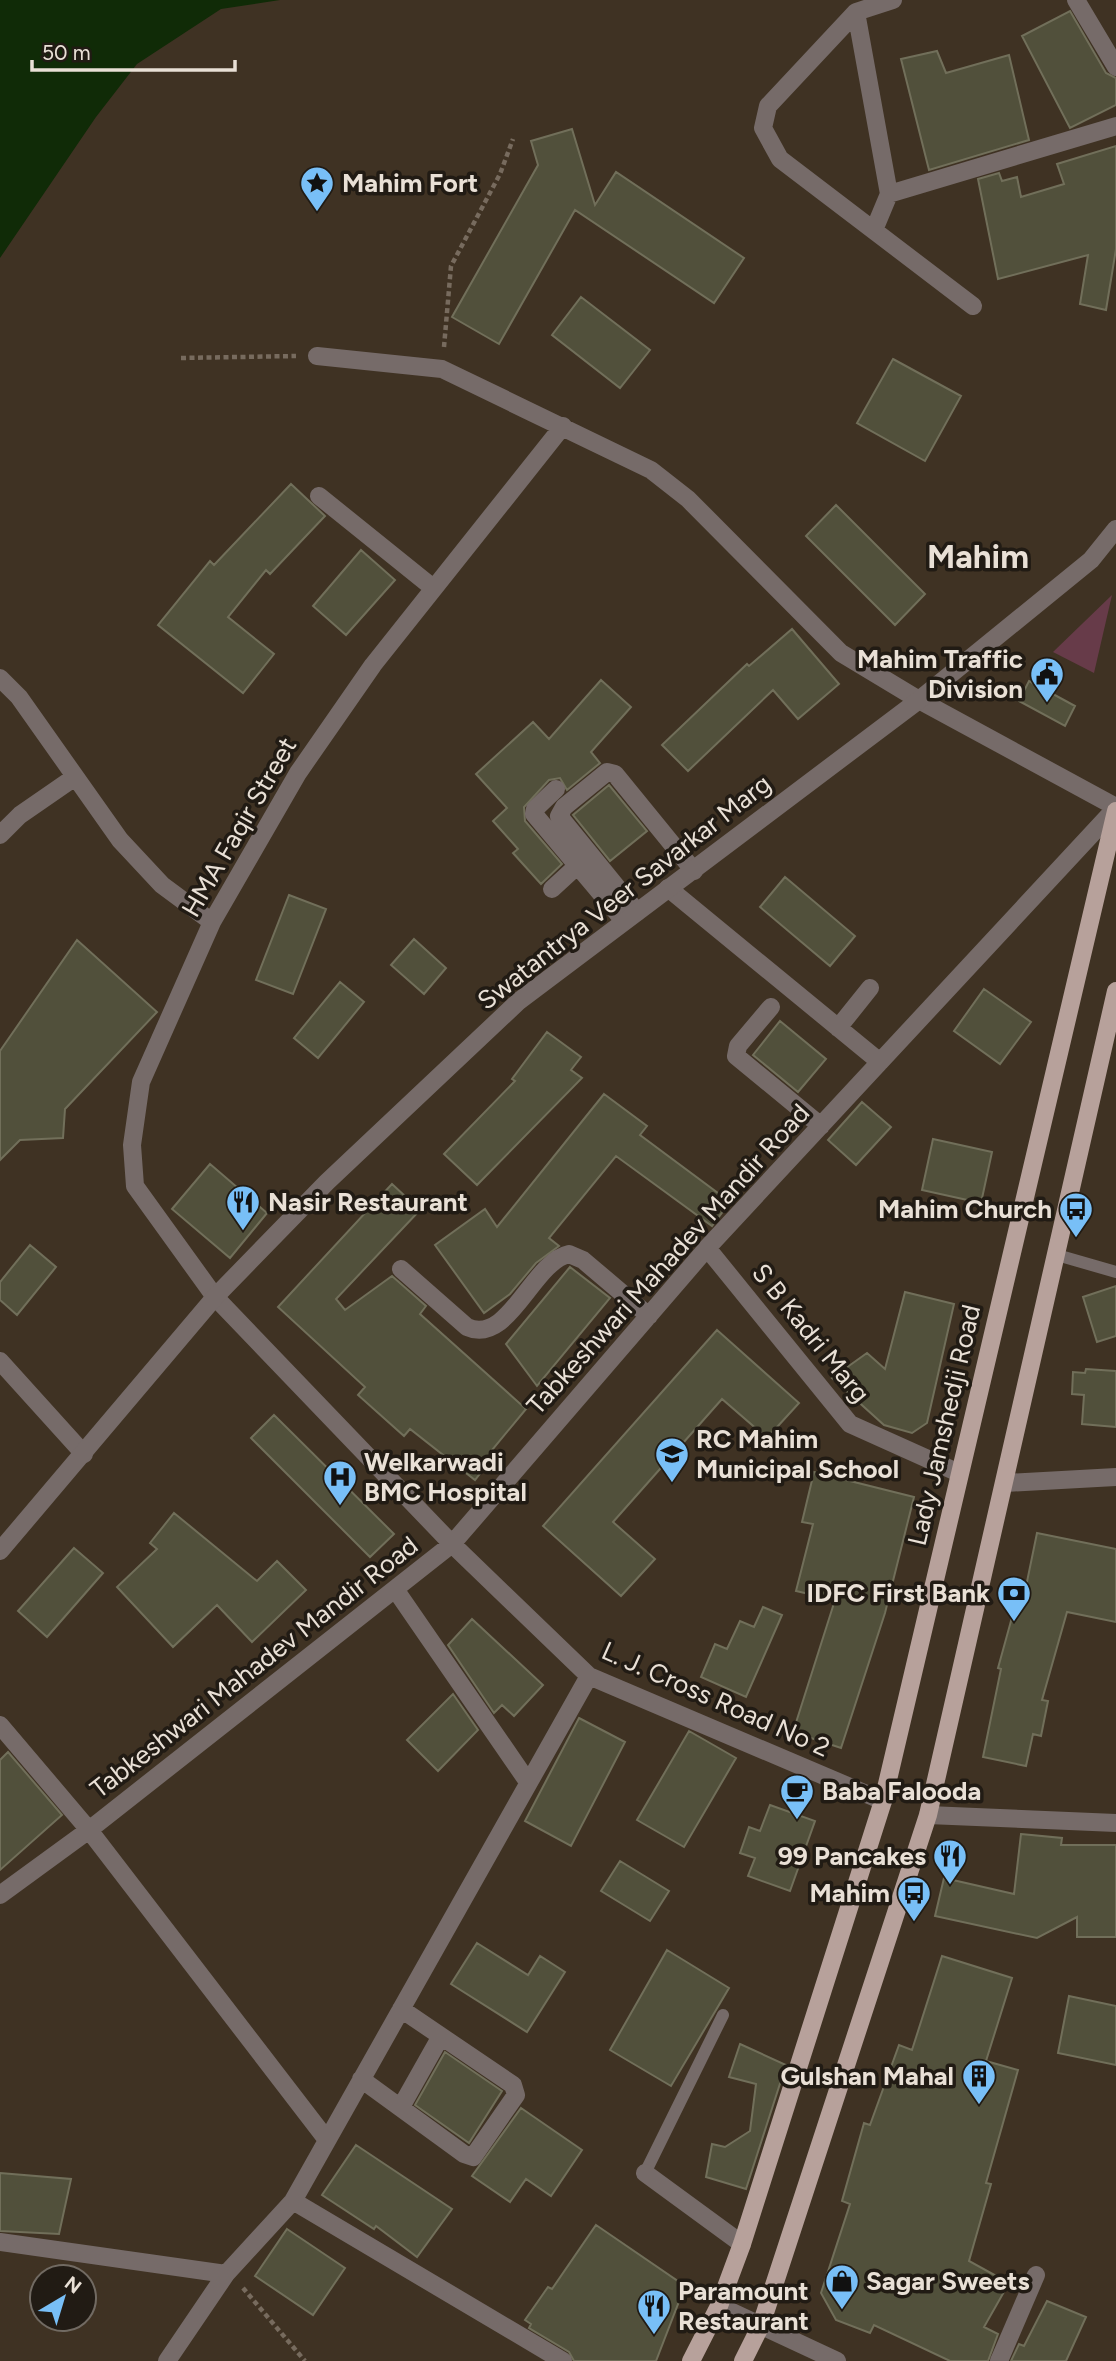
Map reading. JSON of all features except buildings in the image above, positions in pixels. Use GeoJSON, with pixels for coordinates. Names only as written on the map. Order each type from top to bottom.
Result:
{"type":"FeatureCollection","features":[{"type":"Feature","properties":{"kind":"main road","name":"Lady Jamshedji Road"},"geometry":{"type":"LineString","coordinates":[[691,2361],[719,2306],[742,2244],[883,1801],[1116,809]]}},
{"type":"Feature","properties":{"kind":"main road"},"geometry":{"type":"LineString","coordinates":[[743,2361],[761,2325],[928,1815],[1006,1483],[1116,991]]}},
{"type":"Feature","properties":{"kind":"street"},"geometry":{"type":"LineString","coordinates":[[893,0],[856,12],[782,87],[768,106],[764,128],[780,159],[973,306]]}},
{"type":"Feature","properties":{"kind":"street"},"geometry":{"type":"LineString","coordinates":[[1076,0],[1116,66]]}},
{"type":"Feature","properties":{"kind":"street"},"geometry":{"type":"LineString","coordinates":[[856,12],[890,194],[874,230]]}},
{"type":"Feature","properties":{"kind":"street"},"geometry":{"type":"LineString","coordinates":[[890,194],[1116,125]]}},
{"type":"Feature","properties":{"kind":"street"},"geometry":{"type":"LineString","coordinates":[[317,356],[442,369],[563,426],[671,483],[841,653],[919,700],[1116,809]]}},
{"type":"Feature","properties":{"kind":"street","name":"HMA Faqir Street"},"geometry":{"type":"LineString","coordinates":[[215,1297],[135,1186],[132,1145],[141,1082],[212,922],[298,773],[373,665],[432,587],[563,426]]}},
{"type":"Feature","properties":{"kind":"street"},"geometry":{"type":"LineString","coordinates":[[319,496],[432,587]]}},
{"type":"Feature","properties":{"kind":"street","name":"Swatantrya Veer Savarkar Marg"},"geometry":{"type":"LineString","coordinates":[[0,1551],[215,1297],[327,1182],[519,1001],[919,700],[1091,559],[1116,529]]}},
{"type":"Feature","properties":{"kind":"street"},"geometry":{"type":"LineString","coordinates":[[0,678],[19,698],[120,840],[162,886],[212,922]]}},
{"type":"Feature","properties":{"kind":"street"},"geometry":{"type":"LineString","coordinates":[[631,916],[559,816],[564,807],[607,772],[615,774],[694,871]]}},
{"type":"Feature","properties":{"kind":"street"},"geometry":{"type":"LineString","coordinates":[[0,835],[20,816],[75,776]]}},
{"type":"Feature","properties":{"kind":"street"},"geometry":{"type":"LineString","coordinates":[[556,789],[535,809],[534,814],[578,866],[631,916]]}},
{"type":"Feature","properties":{"kind":"street","name":"Tabkeshwari Mahadev Mandir Road"},"geometry":{"type":"LineString","coordinates":[[0,1895],[89,1829],[453,1544],[707,1248],[1116,809]]}},
{"type":"Feature","properties":{"kind":"street"},"geometry":{"type":"LineString","coordinates":[[552,889],[578,866]]}},
{"type":"Feature","properties":{"kind":"street"},"geometry":{"type":"LineString","coordinates":[[668,888],[880,1062]]}},
{"type":"Feature","properties":{"kind":"street"},"geometry":{"type":"LineString","coordinates":[[838,1028],[870,988]]}},
{"type":"Feature","properties":{"kind":"street"},"geometry":{"type":"LineString","coordinates":[[771,1007],[738,1046],[737,1056],[821,1126]]}},
{"type":"Feature","properties":{"kind":"street","name":"S B Kadri Marg"},"geometry":{"type":"LineString","coordinates":[[707,1248],[850,1424],[959,1473]]}},
{"type":"Feature","properties":{"kind":"street"},"geometry":{"type":"LineString","coordinates":[[401,1269],[467,1327],[476,1331],[485,1330],[501,1322],[554,1261],[569,1254],[583,1260],[649,1316]]}},
{"type":"Feature","properties":{"kind":"street","name":"L. J. Cross Road No 2"},"geometry":{"type":"LineString","coordinates":[[215,1297],[453,1544],[589,1676],[883,1801]]}},
{"type":"Feature","properties":{"kind":"street"},"geometry":{"type":"LineString","coordinates":[[0,1361],[84,1454]]}},
{"type":"Feature","properties":{"kind":"street"},"geometry":{"type":"LineString","coordinates":[[1006,1483],[1116,1476]]}},
{"type":"Feature","properties":{"kind":"street"},"geometry":{"type":"LineString","coordinates":[[395,1588],[528,1782]]}},
{"type":"Feature","properties":{"kind":"street"},"geometry":{"type":"LineString","coordinates":[[167,2361],[226,2274],[293,2201],[589,1676]]}},
{"type":"Feature","properties":{"kind":"street"},"geometry":{"type":"LineString","coordinates":[[0,1725],[89,1829],[327,2140]]}},
{"type":"Feature","properties":{"kind":"street"},"geometry":{"type":"LineString","coordinates":[[928,1815],[1116,1823]]}},
{"type":"Feature","properties":{"kind":"street"},"geometry":{"type":"LineString","coordinates":[[361,2079],[464,2154],[473,2157],[516,2095],[513,2085],[401,2009]]}},
{"type":"Feature","properties":{"kind":"street"},"geometry":{"type":"LineString","coordinates":[[401,2107],[441,2036]]}},
{"type":"Feature","properties":{"kind":"street"},"geometry":{"type":"LineString","coordinates":[[645,2173],[742,2244]]}},
{"type":"Feature","properties":{"kind":"street"},"geometry":{"type":"LineString","coordinates":[[293,2201],[563,2361]]}},
{"type":"Feature","properties":{"kind":"street"},"geometry":{"type":"LineString","coordinates":[[0,2242],[226,2274]]}},
{"type":"Feature","properties":{"kind":"street"},"geometry":{"type":"LineString","coordinates":[[999,2361],[1036,2276]]}},
{"type":"Feature","properties":{"kind":"street"},"geometry":{"type":"LineString","coordinates":[[719,2306],[838,2361]]}},
{"type":"Feature","properties":{"kind":"lane"},"geometry":{"type":"LineString","coordinates":[[1057,1255],[1116,1272]]}},
{"type":"Feature","properties":{"kind":"lane"},"geometry":{"type":"LineString","coordinates":[[645,2173],[723,2015]]}},
{"type":"Feature","properties":{"kind":"path"},"geometry":{"type":"LineString","coordinates":[[442,369],[451,266],[500,174],[513,139]]}},
{"type":"Feature","properties":{"kind":"path"},"geometry":{"type":"LineString","coordinates":[[181,358],[317,356]]}},
{"type":"Feature","properties":{"kind":"path"},"geometry":{"type":"LineString","coordinates":[[226,2274],[240,2285],[305,2361]]}},
{"type":"Feature","properties":{"kind":"shaded area"},"geometry":{"type":"Polygon","coordinates":[[[0,0],[280,0],[221,9],[137,64],[96,117],[0,258],[0,0]]]}},
{"type":"Feature","properties":{"kind":"shaded area"},"geometry":{"type":"Polygon","coordinates":[[[1112,595],[1094,673],[1053,652],[1112,595]]]}},
{"type":"Feature","properties":{"kind":"place","name":"Mahim Fort"},"geometry":{"type":"Point","coordinates":[317,213]}},
{"type":"Feature","properties":{"kind":"place","name":"Mahim Traffic Division"},"geometry":{"type":"Point","coordinates":[1047,704]}},
{"type":"Feature","properties":{"kind":"place","name":"Nasir Restaurant"},"geometry":{"type":"Point","coordinates":[243,1232]}},
{"type":"Feature","properties":{"kind":"place","name":"Mahim Church"},"geometry":{"type":"Point","coordinates":[1076,1239]}},
{"type":"Feature","properties":{"kind":"place","name":"RC Mahim Municipal School"},"geometry":{"type":"Point","coordinates":[672,1484]}},
{"type":"Feature","properties":{"kind":"place","name":"Welkarwadi BMC Hospital"},"geometry":{"type":"Point","coordinates":[340,1507]}},
{"type":"Feature","properties":{"kind":"place","name":"IDFC First Bank"},"geometry":{"type":"Point","coordinates":[1014,1623]}},
{"type":"Feature","properties":{"kind":"place","name":"Baba Falooda"},"geometry":{"type":"Point","coordinates":[797,1821]}},
{"type":"Feature","properties":{"kind":"place","name":"99 Pancakes"},"geometry":{"type":"Point","coordinates":[950,1886]}},
{"type":"Feature","properties":{"kind":"place","name":"Mahim"},"geometry":{"type":"Point","coordinates":[914,1923]}},
{"type":"Feature","properties":{"kind":"place","name":"Gulshan Mahal"},"geometry":{"type":"Point","coordinates":[979,2106]}},
{"type":"Feature","properties":{"kind":"place","name":"Sagar Sweets"},"geometry":{"type":"Point","coordinates":[842,2311]}},
{"type":"Feature","properties":{"kind":"place","name":"Paramount Restaurant"},"geometry":{"type":"Point","coordinates":[654,2336]}},
{"type":"Feature","properties":{"kind":"district","name":"Mahim"},"geometry":{"type":"Point","coordinates":[978,556]}}]}
